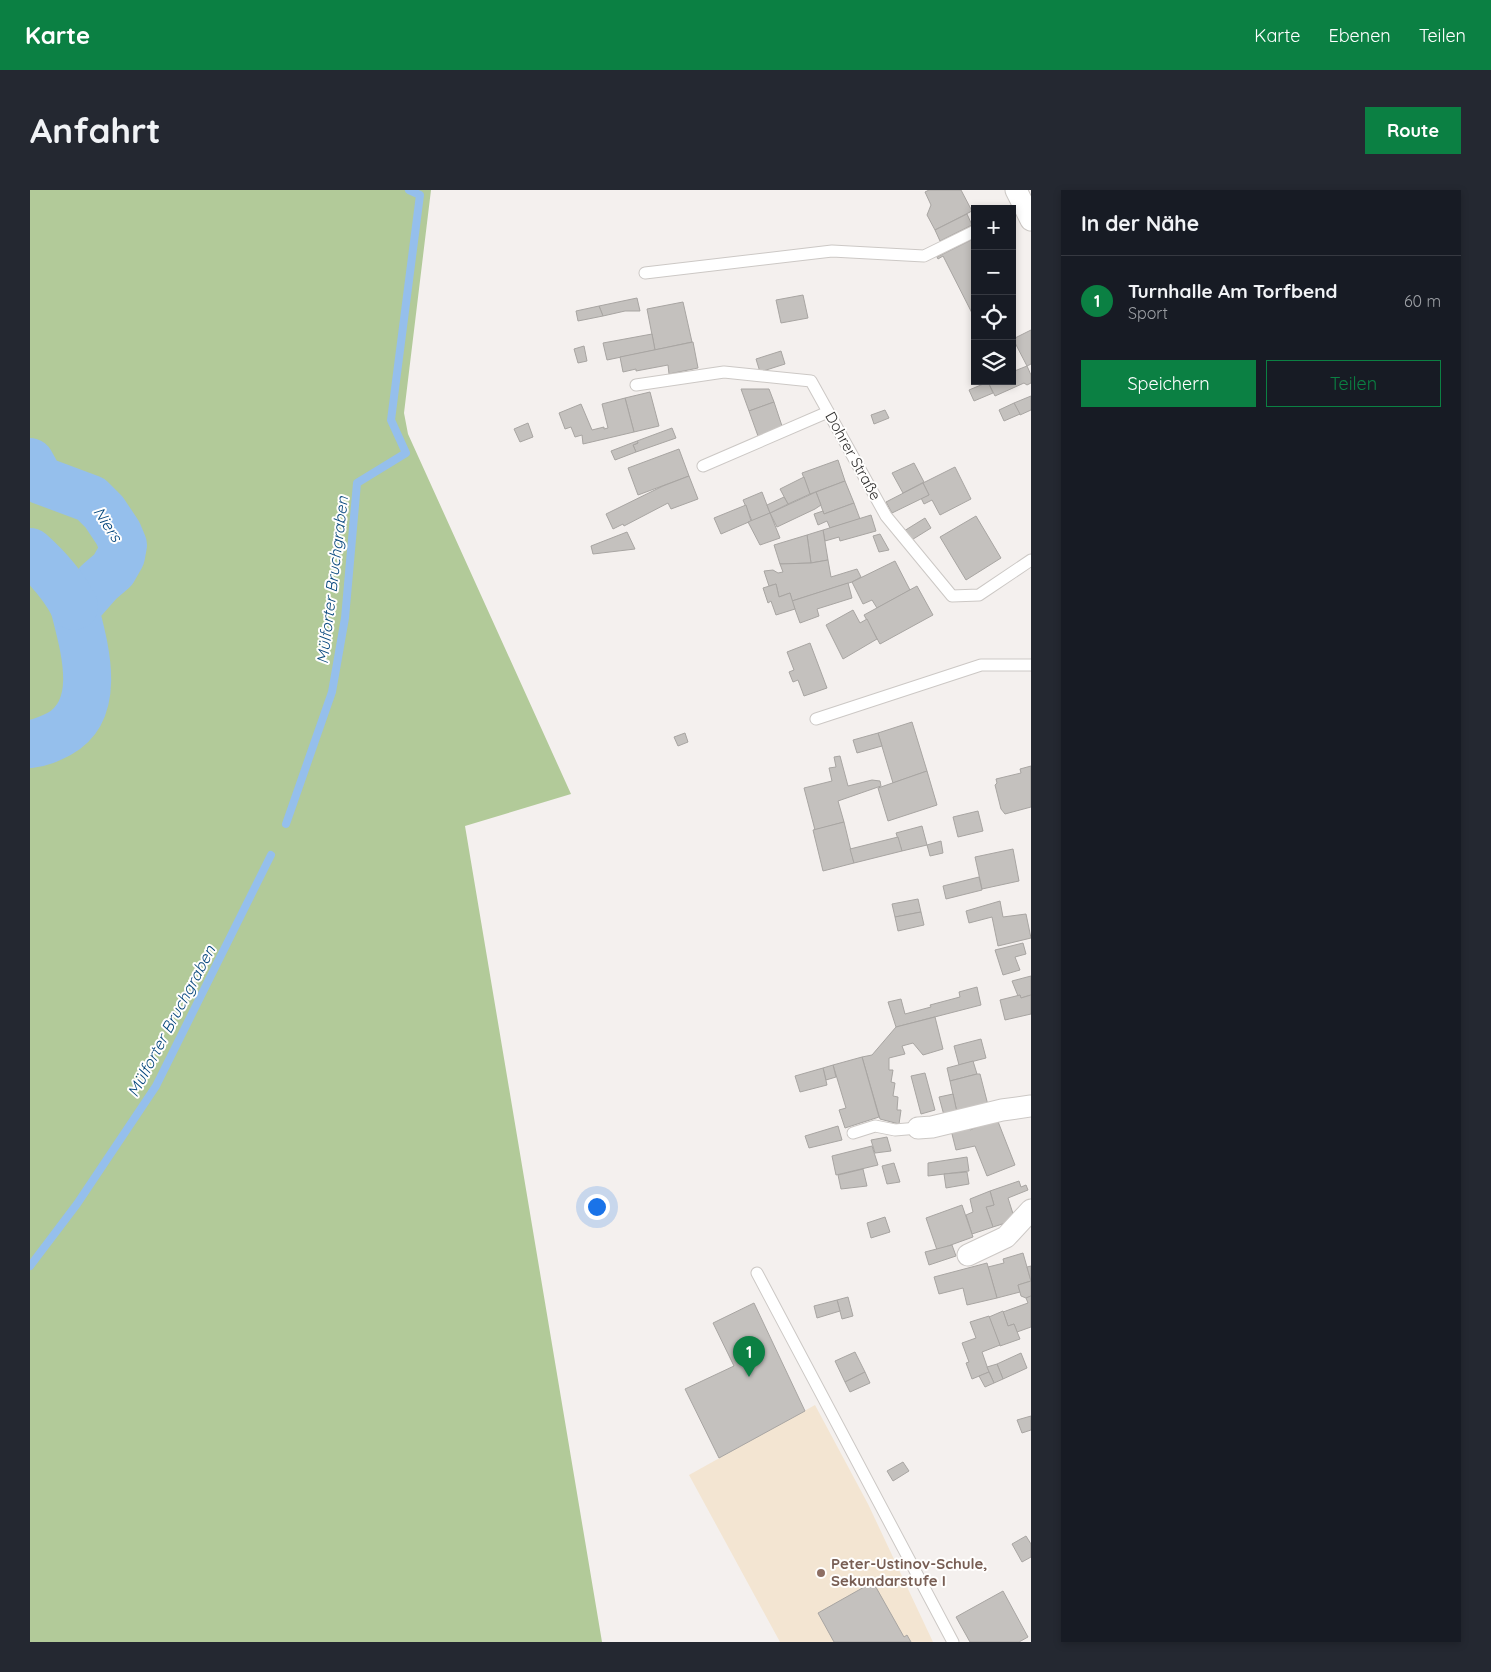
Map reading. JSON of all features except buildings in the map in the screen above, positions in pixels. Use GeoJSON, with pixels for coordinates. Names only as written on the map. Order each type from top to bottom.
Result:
{"type":"FeatureCollection","features":[{"type":"Feature","properties":{"kind":"street"},"geometry":{"type":"LineString","coordinates":[[918,1128],[932,1128],[1002,1110],[1031,1106]]}},
{"type":"Feature","properties":{"kind":"street"},"geometry":{"type":"LineString","coordinates":[[968,1255],[1006,1237],[1031,1210]]}},
{"type":"Feature","properties":{"kind":"lane"},"geometry":{"type":"LineString","coordinates":[[645,273],[832,251],[924,256],[971,233]]}},
{"type":"Feature","properties":{"kind":"lane","name":"Dohrer Straße"},"geometry":{"type":"LineString","coordinates":[[636,385],[724,372],[811,381],[886,516],[952,596],[979,595],[1031,560]]}},
{"type":"Feature","properties":{"kind":"lane"},"geometry":{"type":"LineString","coordinates":[[703,466],[828,412]]}},
{"type":"Feature","properties":{"kind":"lane"},"geometry":{"type":"LineString","coordinates":[[816,719],[981,665],[1031,665]]}},
{"type":"Feature","properties":{"kind":"lane"},"geometry":{"type":"LineString","coordinates":[[852,1133],[875,1126],[895,1130],[918,1128]]}},
{"type":"Feature","properties":{"kind":"lane"},"geometry":{"type":"LineString","coordinates":[[757,1273],[952,1642]]}},
{"type":"Feature","properties":{"kind":"shaded area","name":"Peter-Ustinov-Schule, Sekundarstufe I"},"geometry":{"type":"Polygon","coordinates":[[[815,1405],[868,1504],[933,1642],[780,1642],[689,1475],[815,1405]]]}},
{"type":"Feature","properties":{"kind":"green space"},"geometry":{"type":"Polygon","coordinates":[[[30,190],[431,190],[404,413],[408,434],[571,794],[465,826],[602,1642],[30,1642],[30,190]]]}},
{"type":"Feature","properties":{"kind":"waterway","name":"Mülforter Bruchgraben"},"geometry":{"type":"LineString","coordinates":[[286,824],[332,692],[345,618],[357,483],[406,453],[391,420],[420,195],[409,190]]}},
{"type":"Feature","properties":{"kind":"waterway","name":"Niers"},"geometry":{"type":"LineString","coordinates":[[30,462],[40,480],[91,499],[104,512],[118,533],[123,545],[121,556],[113,570],[84,599],[74,606],[86,657],[86,693],[82,709],[73,723],[59,734],[41,742],[30,744]]}},
{"type":"Feature","properties":{"kind":"waterway","name":"Niers"},"geometry":{"type":"LineString","coordinates":[[30,552],[55,577],[74,606]]}},
{"type":"Feature","properties":{"kind":"waterway","name":"Mülforter Bruchgraben"},"geometry":{"type":"LineString","coordinates":[[30,1266],[77,1204],[156,1086],[271,855]]}},
{"type":"Feature","properties":{"kind":"place","name":"Turnhalle Am Torfbend"},"geometry":{"type":"Point","coordinates":[749,1377]}},
{"type":"Feature","properties":{"kind":"place","name":"Peter-Ustinov-Schule, Sekundarstufe I"},"geometry":{"type":"Point","coordinates":[821,1573]}}]}
